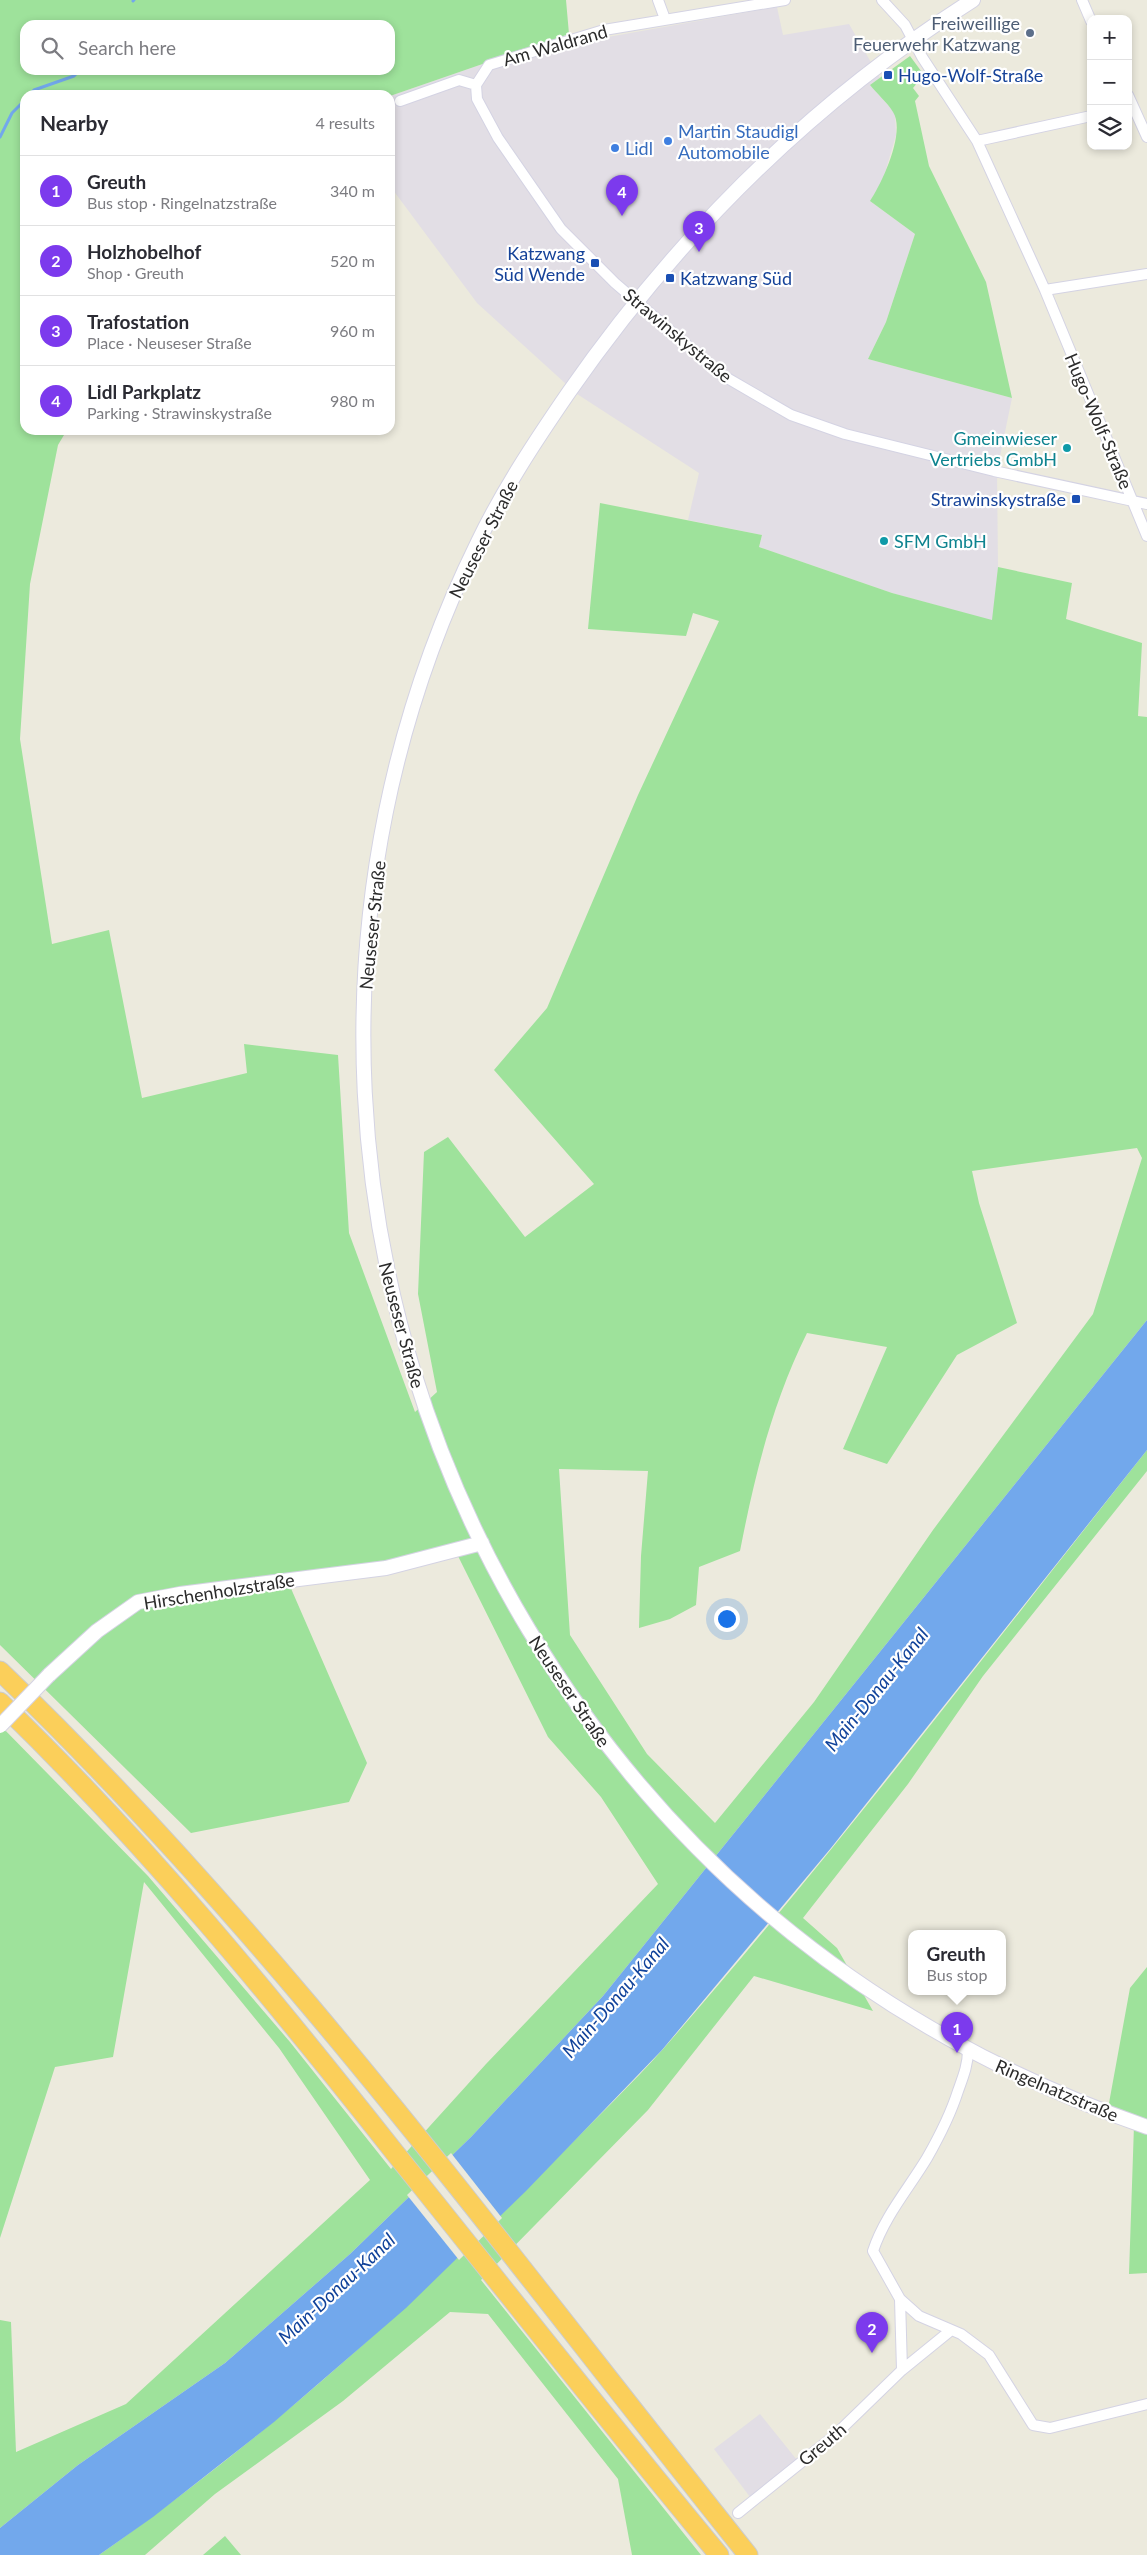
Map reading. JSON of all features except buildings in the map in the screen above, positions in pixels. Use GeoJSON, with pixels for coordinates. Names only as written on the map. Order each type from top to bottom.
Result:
{"type":"FeatureCollection","features":[{"type":"Feature","properties":{"kind":"highway"},"geometry":{"type":"LineString","coordinates":[[0,1671],[189,1868],[290,1983],[501,2244],[748,2555]]}},
{"type":"Feature","properties":{"kind":"highway"},"geometry":{"type":"LineString","coordinates":[[0,1702],[166,1876],[277,2007],[710,2545]]}},
{"type":"Feature","properties":{"kind":"main road","name":"Neuseser Straße"},"geometry":{"type":"LineString","coordinates":[[793,1936],[690,1840],[624,1767],[578,1706],[517,1611],[482,1543],[442,1456],[417,1386],[393,1303],[381,1241],[370,1161],[364,1073],[364,1003],[370,910],[388,802],[405,734],[430,655],[462,576],[492,514],[548,422],[636,301],[722,204],[771,155],[855,83],[912,40],[973,0]]}},
{"type":"Feature","properties":{"kind":"main road","name":"Hirschenholzstraße"},"geometry":{"type":"LineString","coordinates":[[0,1726],[49,1674],[97,1631],[138,1602],[180,1594],[386,1568],[482,1543]]}},
{"type":"Feature","properties":{"kind":"main road","name":"Ringelnatzstraße"},"geometry":{"type":"LineString","coordinates":[[793,1936],[891,2004],[968,2050],[1047,2088],[1147,2127]]}},
{"type":"Feature","properties":{"kind":"street"},"geometry":{"type":"LineString","coordinates":[[658,0],[665,19]]}},
{"type":"Feature","properties":{"kind":"street","name":"Am Waldrand"},"geometry":{"type":"LineString","coordinates":[[476,85],[489,65],[604,30],[785,0]]}},
{"type":"Feature","properties":{"kind":"street"},"geometry":{"type":"LineString","coordinates":[[882,0],[899,17],[912,40]]}},
{"type":"Feature","properties":{"kind":"street"},"geometry":{"type":"LineString","coordinates":[[1082,0],[1088,15]]}},
{"type":"Feature","properties":{"kind":"street","name":"Hugo-Wolf-Straße"},"geometry":{"type":"LineString","coordinates":[[912,40],[977,141],[1045,290],[1101,430],[1147,536]]}},
{"type":"Feature","properties":{"kind":"street"},"geometry":{"type":"LineString","coordinates":[[400,101],[459,80],[476,85]]}},
{"type":"Feature","properties":{"kind":"street","name":"Strawinskystraße"},"geometry":{"type":"LineString","coordinates":[[476,85],[477,100],[498,138],[561,229],[636,301],[722,375],[791,415],[854,436],[994,471],[1147,504]]}},
{"type":"Feature","properties":{"kind":"street"},"geometry":{"type":"LineString","coordinates":[[1132,109],[1147,137]]}},
{"type":"Feature","properties":{"kind":"street"},"geometry":{"type":"LineString","coordinates":[[977,141],[1087,117]]}},
{"type":"Feature","properties":{"kind":"street"},"geometry":{"type":"LineString","coordinates":[[1045,290],[1147,274]]}},
{"type":"Feature","properties":{"kind":"street"},"geometry":{"type":"LineString","coordinates":[[968,2050],[968,2063],[954,2103],[928,2157],[877,2239],[873,2251],[900,2299],[918,2316],[961,2334],[989,2356],[1033,2425],[1050,2428],[1147,2404]]}},
{"type":"Feature","properties":{"kind":"street"},"geometry":{"type":"LineString","coordinates":[[900,2299],[902,2370]]}},
{"type":"Feature","properties":{"kind":"street","name":"Greuth"},"geometry":{"type":"LineString","coordinates":[[738,2513],[834,2436],[902,2370],[950,2331]]}},
{"type":"Feature","properties":{"kind":"shaded area"},"geometry":{"type":"Polygon","coordinates":[[[777,7],[783,35],[849,24],[880,78],[870,85],[895,113],[896,135],[882,183],[870,201],[915,234],[886,322],[868,359],[1012,398],[997,471],[998,567],[993,621],[892,593],[759,547],[762,535],[688,520],[699,473],[577,394],[477,303],[395,193],[395,94],[569,34],[574,43],[777,7]]]}},
{"type":"Feature","properties":{"kind":"shaded area"},"geometry":{"type":"Polygon","coordinates":[[[760,2414],[801,2465],[753,2501],[714,2449],[760,2414]]]}},
{"type":"Feature","properties":{"kind":"green space"},"geometry":{"type":"Polygon","coordinates":[[[0,0],[566,0],[569,34],[395,94],[395,90],[20,90],[20,435],[64,435],[58,445],[30,584],[20,739],[52,944],[109,930],[142,1098],[247,1073],[244,1044],[338,1055],[349,1233],[415,1412],[437,1392],[418,1294],[424,1152],[448,1137],[525,1237],[594,1184],[494,1070],[547,1008],[638,795],[719,621],[693,613],[686,636],[588,629],[600,503],[762,535],[759,547],[892,593],[992,620],[998,567],[1072,583],[1066,619],[1142,643],[1138,716],[1147,717],[1147,1320],[603,1996],[471,2137],[350,2254],[225,2363],[78,2465],[0,2528],[0,2320],[11,2322],[16,2452],[126,2404],[370,2180],[279,2048],[144,1882],[113,2057],[55,2067],[0,2238],[0,1725],[148,1876],[290,2042],[391,2169],[486,2064],[658,1884],[601,1797],[548,1737],[454,1548],[386,1564],[286,1577],[367,1763],[349,1802],[191,1833],[0,1645],[0,0]],[[1137,1148],[972,1171],[979,1203],[1017,1323],[957,1355],[887,1464],[843,1449],[887,1347],[807,1333],[774,1413],[752,1494],[740,1551],[699,1567],[696,1605],[670,1619],[639,1628],[641,1556],[648,1471],[559,1469],[570,1635],[647,1754],[715,1823],[814,1702],[933,1530],[1093,1314],[1142,1158],[1137,1148]]]}},
{"type":"Feature","properties":{"kind":"green space"},"geometry":{"type":"Polygon","coordinates":[[[910,56],[924,75],[913,88],[919,96],[915,101],[929,166],[986,282],[1012,398],[868,359],[886,322],[915,234],[870,201],[886,170],[897,132],[893,112],[870,85],[910,56]]]}},
{"type":"Feature","properties":{"kind":"green space"},"geometry":{"type":"Polygon","coordinates":[[[1147,1450],[1147,1471],[983,1676],[908,1784],[803,1918],[837,1948],[873,2011],[754,1976],[648,2110],[481,2280],[701,2555],[632,2555],[618,2479],[488,2314],[450,2312],[343,2401],[215,2494],[145,2555],[99,2555],[222,2463],[340,2365],[397,2314],[508,2208],[639,2075],[727,1975],[849,1827],[1147,1450]]]}},
{"type":"Feature","properties":{"kind":"green space"},"geometry":{"type":"Polygon","coordinates":[[[1147,1967],[1147,2273],[1129,2274],[1134,2125],[1107,2114],[1130,1988],[1147,1967]]]}},
{"type":"Feature","properties":{"kind":"green space"},"geometry":{"type":"Polygon","coordinates":[[[225,2536],[241,2555],[203,2555],[225,2536]]]}},
{"type":"Feature","properties":{"kind":"water","name":"Main-Donau-Kanal"},"geometry":{"type":"Polygon","coordinates":[[[1147,1320],[1147,1450],[831,1848],[662,2050],[526,2191],[406,2308],[274,2422],[153,2517],[99,2555],[0,2555],[0,2528],[78,2465],[225,2363],[350,2254],[471,2137],[603,1996],[1147,1320]]]}},
{"type":"Feature","properties":{"kind":"pier"},"geometry":{"type":"Polygon","coordinates":[[[451,2153],[502,2218],[459,2260],[407,2195],[451,2153]]]}},
{"type":"Feature","properties":{"kind":"waterway"},"geometry":{"type":"LineString","coordinates":[[34,90],[75,75]]}},
{"type":"Feature","properties":{"kind":"waterway"},"geometry":{"type":"LineString","coordinates":[[0,137],[12,113],[20,105]]}},
{"type":"Feature","properties":{"kind":"place","name":"Freiweillige Feuerwehr Katzwang"},"geometry":{"type":"Point","coordinates":[1030,33]}},
{"type":"Feature","properties":{"kind":"place","name":"Hugo-Wolf-Straße"},"geometry":{"type":"Point","coordinates":[888,75]}},
{"type":"Feature","properties":{"kind":"place","name":"Martin Staudigl Automobile"},"geometry":{"type":"Point","coordinates":[668,141]}},
{"type":"Feature","properties":{"kind":"place","name":"Lidl"},"geometry":{"type":"Point","coordinates":[615,148]}},
{"type":"Feature","properties":{"kind":"place","name":"Lidl Parkplatz"},"geometry":{"type":"Point","coordinates":[622,216]}},
{"type":"Feature","properties":{"kind":"place","name":"Trafostation"},"geometry":{"type":"Point","coordinates":[699,252]}},
{"type":"Feature","properties":{"kind":"place","name":"Katzwang Süd Wende"},"geometry":{"type":"Point","coordinates":[595,263]}},
{"type":"Feature","properties":{"kind":"place","name":"Katzwang Süd"},"geometry":{"type":"Point","coordinates":[670,278]}},
{"type":"Feature","properties":{"kind":"place","name":"Gmeinwieser Vertriebs GmbH"},"geometry":{"type":"Point","coordinates":[1067,448]}},
{"type":"Feature","properties":{"kind":"place","name":"Strawinskystraße"},"geometry":{"type":"Point","coordinates":[1076,499]}},
{"type":"Feature","properties":{"kind":"place","name":"SFM GmbH"},"geometry":{"type":"Point","coordinates":[884,541]}},
{"type":"Feature","properties":{"kind":"place","name":"Greuth"},"geometry":{"type":"Point","coordinates":[957,2053]}},
{"type":"Feature","properties":{"kind":"place","name":"Holzhobelhof"},"geometry":{"type":"Point","coordinates":[872,2353]}}]}
